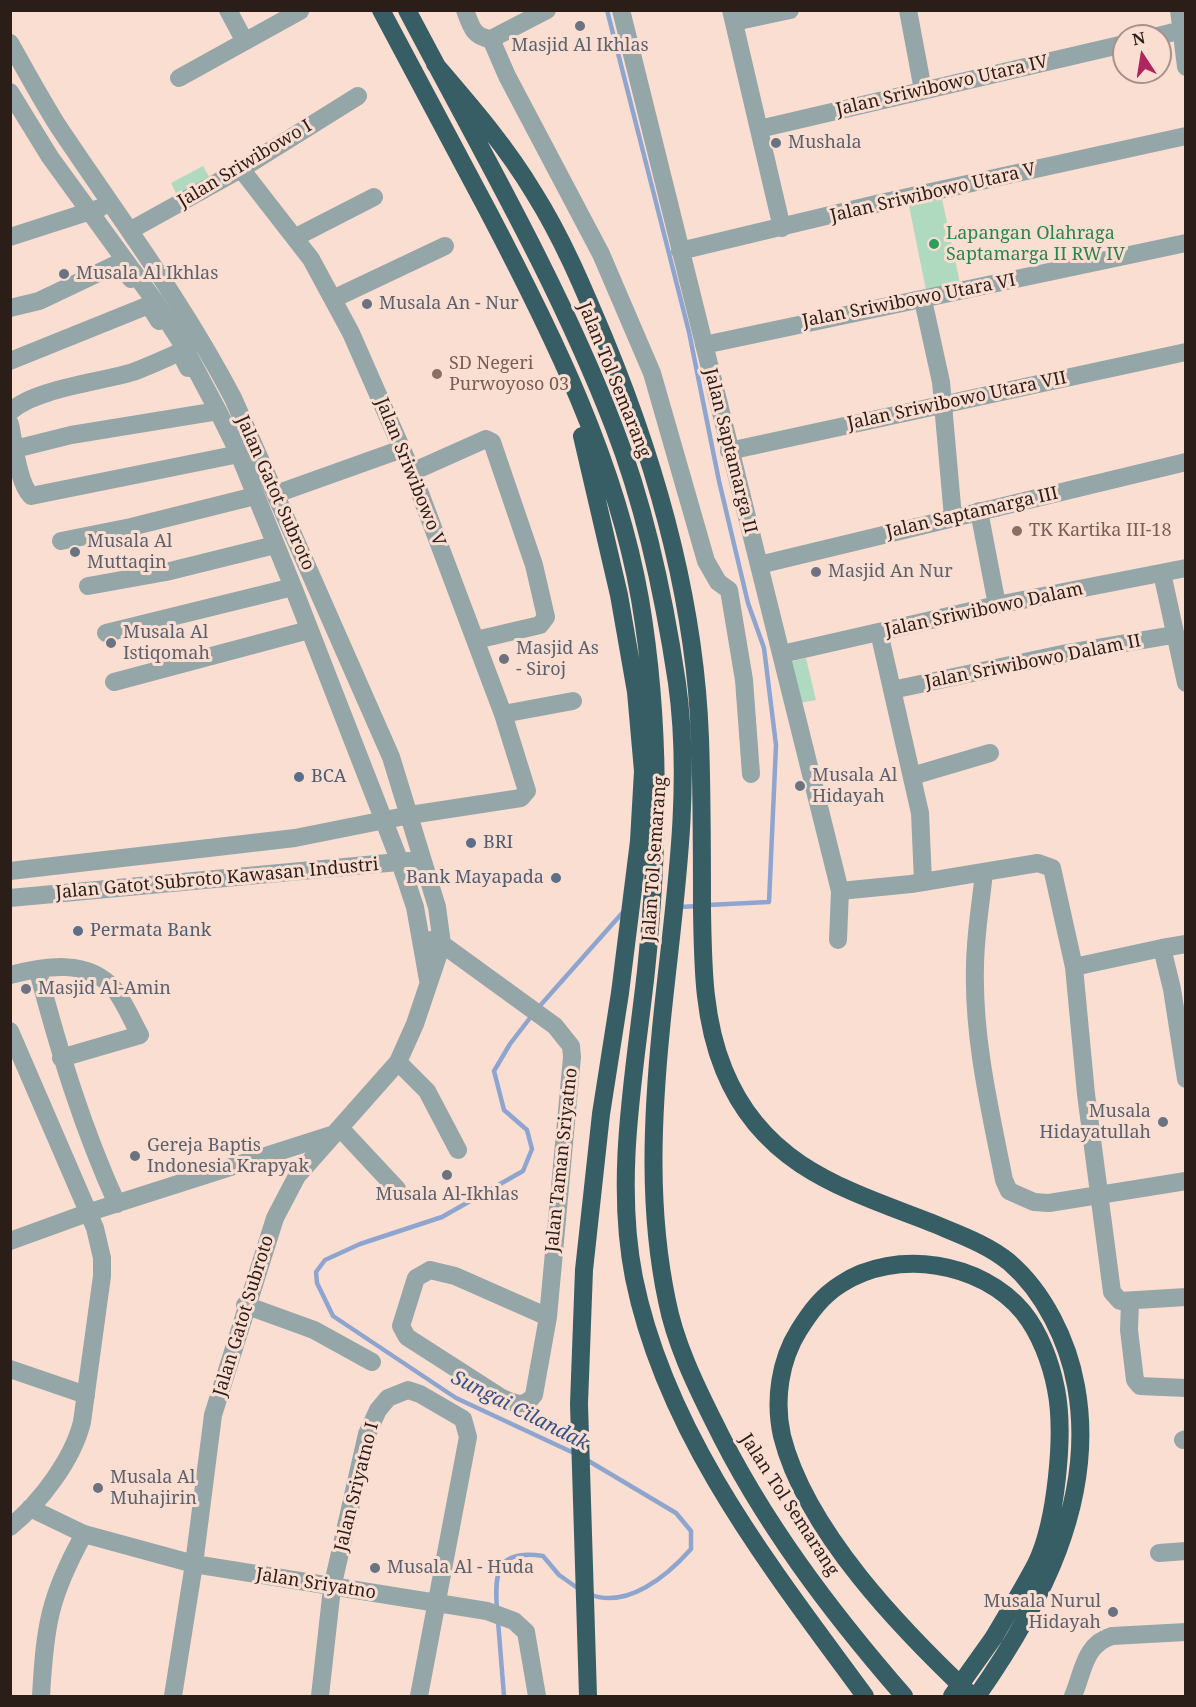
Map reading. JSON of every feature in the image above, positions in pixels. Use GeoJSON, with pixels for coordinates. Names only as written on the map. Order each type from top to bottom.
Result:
{"type":"FeatureCollection","features":[{"type":"Feature","properties":{"kind":"highway","name":"Jalan Tol Semarang"},"geometry":{"type":"LineString","coordinates":[[381,10],[538,306],[564,364],[624,528],[639,598],[652,693],[658,776],[656,864],[631,1104],[625,1200],[633,1275],[652,1348],[679,1413],[735,1511],[865,1696]]}},
{"type":"Feature","properties":{"kind":"highway","name":"Jalan Tol Semarang"},"geometry":{"type":"LineString","coordinates":[[407,10],[556,295],[615,428],[642,513],[663,595],[678,689],[683,771],[678,865],[654,1122],[652,1182],[660,1267],[668,1306],[681,1348],[737,1470],[802,1569],[904,1696]]}},
{"type":"Feature","properties":{"kind":"highway"},"geometry":{"type":"LineString","coordinates":[[435,64],[494,132],[536,196],[583,287],[632,405],[666,511],[686,612],[698,693],[703,978],[711,1031],[725,1072],[743,1107],[766,1135],[793,1160],[850,1193],[968,1238],[1007,1260],[1032,1285],[1058,1328],[1076,1386],[1080,1449],[1071,1512],[1052,1570],[1012,1646],[975,1696],[880,1602],[823,1527],[793,1470],[782,1433],[779,1378],[791,1342],[815,1305],[842,1283],[878,1268],[923,1263],[962,1271],[997,1288],[1023,1312],[1040,1339],[1056,1389],[1060,1444],[1052,1507],[1037,1562],[994,1637],[952,1696]]}},
{"type":"Feature","properties":{"kind":"highway"},"geometry":{"type":"LineString","coordinates":[[564,364],[619,595],[636,692],[643,771],[639,841],[620,993],[601,1114],[584,1270],[579,1404],[588,1696]]}},
{"type":"Feature","properties":{"kind":"street"},"geometry":{"type":"LineString","coordinates":[[228,10],[244,40]]}},
{"type":"Feature","properties":{"kind":"street"},"geometry":{"type":"LineString","coordinates":[[465,10],[472,30],[481,38],[491,39],[547,10]]}},
{"type":"Feature","properties":{"kind":"street","name":"Jalan Saptamarga II"},"geometry":{"type":"LineString","coordinates":[[621,10],[729,451],[783,654],[840,891],[838,940]]}},
{"type":"Feature","properties":{"kind":"street"},"geometry":{"type":"LineString","coordinates":[[782,228],[733,16],[790,10]]}},
{"type":"Feature","properties":{"kind":"street"},"geometry":{"type":"LineString","coordinates":[[908,10],[923,90]]}},
{"type":"Feature","properties":{"kind":"street"},"geometry":{"type":"LineString","coordinates":[[1179,10],[1183,30],[1185,67]]}},
{"type":"Feature","properties":{"kind":"street"},"geometry":{"type":"LineString","coordinates":[[179,78],[300,11]]}},
{"type":"Feature","properties":{"kind":"street"},"geometry":{"type":"LineString","coordinates":[[491,39],[507,76],[601,254],[652,373],[706,561],[718,582],[729,590],[744,680],[751,774]]}},
{"type":"Feature","properties":{"kind":"street","name":"Jalan Gatot Subroto"},"geometry":{"type":"LineString","coordinates":[[10,43],[57,123],[112,201],[219,369],[391,757],[437,907],[442,944],[415,1024],[398,1062],[297,1176],[275,1218],[245,1305],[213,1415],[194,1564],[173,1696]]}},
{"type":"Feature","properties":{"kind":"street","name":"Jalan Sriwibowo Utara IV"},"geometry":{"type":"LineString","coordinates":[[759,129],[1112,47]]}},
{"type":"Feature","properties":{"kind":"street","name":"Jalan Gatot Subroto"},"geometry":{"type":"LineString","coordinates":[[10,92],[50,157],[154,300],[183,345],[239,454],[399,862],[415,907],[429,982]]}},
{"type":"Feature","properties":{"kind":"street","name":"Jalan Sriwibowo I"},"geometry":{"type":"LineString","coordinates":[[131,230],[241,169],[358,96]]}},
{"type":"Feature","properties":{"kind":"street","name":"Jalan Sriwibowo Utara V"},"geometry":{"type":"LineString","coordinates":[[680,251],[876,204],[1185,136]]}},
{"type":"Feature","properties":{"kind":"street","name":"Jalan Sriwibowo V"},"geometry":{"type":"LineString","coordinates":[[241,169],[296,237],[351,333],[412,472],[476,640],[527,784],[525,795],[521,798]]}},
{"type":"Feature","properties":{"kind":"street"},"geometry":{"type":"LineString","coordinates":[[296,237],[374,196]]}},
{"type":"Feature","properties":{"kind":"street"},"geometry":{"type":"LineString","coordinates":[[10,237],[91,213],[112,201]]}},
{"type":"Feature","properties":{"kind":"street","name":"Jalan Sriwibowo Utara VI"},"geometry":{"type":"LineString","coordinates":[[704,345],[1185,243]]}},
{"type":"Feature","properties":{"kind":"street"},"geometry":{"type":"LineString","coordinates":[[333,299],[445,246]]}},
{"type":"Feature","properties":{"kind":"street"},"geometry":{"type":"LineString","coordinates":[[10,309],[39,301],[118,264],[180,352],[215,411],[80,434],[15,449]]}},
{"type":"Feature","properties":{"kind":"street"},"geometry":{"type":"LineString","coordinates":[[923,300],[944,403],[953,517]]}},
{"type":"Feature","properties":{"kind":"street"},"geometry":{"type":"LineString","coordinates":[[10,361],[149,306]]}},
{"type":"Feature","properties":{"kind":"street"},"geometry":{"type":"LineString","coordinates":[[10,412],[16,407],[61,389],[133,371],[180,352]]}},
{"type":"Feature","properties":{"kind":"street","name":"Jalan Sriwibowo Utara VII"},"geometry":{"type":"LineString","coordinates":[[729,451],[1185,352]]}},
{"type":"Feature","properties":{"kind":"street"},"geometry":{"type":"LineString","coordinates":[[10,424],[26,490],[32,496],[239,454]]}},
{"type":"Feature","properties":{"kind":"street"},"geometry":{"type":"LineString","coordinates":[[412,472],[486,439],[492,442],[534,565],[546,617],[540,625],[476,640]]}},
{"type":"Feature","properties":{"kind":"street"},"geometry":{"type":"LineString","coordinates":[[276,494],[402,449]]}},
{"type":"Feature","properties":{"kind":"street","name":"Jalan Saptamarga III"},"geometry":{"type":"LineString","coordinates":[[759,565],[1185,462]]}},
{"type":"Feature","properties":{"kind":"street"},"geometry":{"type":"LineString","coordinates":[[61,541],[131,527],[255,496]]}},
{"type":"Feature","properties":{"kind":"street"},"geometry":{"type":"LineString","coordinates":[[979,511],[997,605]]}},
{"type":"Feature","properties":{"kind":"street"},"geometry":{"type":"LineString","coordinates":[[88,586],[166,572],[275,545]]}},
{"type":"Feature","properties":{"kind":"street","name":"Jalan Sriwibowo Dalam"},"geometry":{"type":"LineString","coordinates":[[783,654],[997,605],[1185,568]]}},
{"type":"Feature","properties":{"kind":"street"},"geometry":{"type":"LineString","coordinates":[[1162,573],[1173,635],[1185,683]]}},
{"type":"Feature","properties":{"kind":"street"},"geometry":{"type":"LineString","coordinates":[[106,633],[293,587]]}},
{"type":"Feature","properties":{"kind":"street"},"geometry":{"type":"LineString","coordinates":[[114,681],[309,630]]}},
{"type":"Feature","properties":{"kind":"street"},"geometry":{"type":"LineString","coordinates":[[879,632],[922,827],[923,881]]}},
{"type":"Feature","properties":{"kind":"street","name":"Jalan Sriwibowo Dalam II"},"geometry":{"type":"LineString","coordinates":[[892,690],[1067,653],[1173,635]]}},
{"type":"Feature","properties":{"kind":"street"},"geometry":{"type":"LineString","coordinates":[[503,714],[573,701]]}},
{"type":"Feature","properties":{"kind":"street"},"geometry":{"type":"LineString","coordinates":[[912,776],[990,753]]}},
{"type":"Feature","properties":{"kind":"street","name":"Jalan Gatot Subroto Kawasan Industri"},"geometry":{"type":"LineString","coordinates":[[10,871],[295,838],[410,815],[521,798]]}},
{"type":"Feature","properties":{"kind":"street","name":"Jalan Gatot Subroto Kawasan Industri"},"geometry":{"type":"LineString","coordinates":[[10,898],[423,860]]}},
{"type":"Feature","properties":{"kind":"street"},"geometry":{"type":"LineString","coordinates":[[840,891],[1038,863],[1052,868],[1074,967],[1086,1094],[1101,1194],[1112,1292],[1120,1301],[1130,1302],[1185,1297]]}},
{"type":"Feature","properties":{"kind":"street"},"geometry":{"type":"LineString","coordinates":[[984,872],[975,966],[976,1008],[987,1093],[1004,1180],[1009,1191],[1019,1197],[1049,1203],[1185,1181]]}},
{"type":"Feature","properties":{"kind":"street","name":"Jalan Taman Sriyatno"},"geometry":{"type":"LineString","coordinates":[[421,936],[442,944],[545,1018],[565,1037],[571,1046],[573,1057],[548,1317],[534,1395],[525,1404],[516,1405],[407,1337],[401,1326],[416,1278],[421,1272],[430,1270],[455,1276],[548,1317]]}},
{"type":"Feature","properties":{"kind":"street"},"geometry":{"type":"LineString","coordinates":[[1074,967],[1185,944]]}},
{"type":"Feature","properties":{"kind":"street"},"geometry":{"type":"LineString","coordinates":[[1162,948],[1172,989],[1185,1079]]}},
{"type":"Feature","properties":{"kind":"street"},"geometry":{"type":"LineString","coordinates":[[10,975],[57,965],[86,972],[114,989],[140,1035],[60,1058]]}},
{"type":"Feature","properties":{"kind":"street"},"geometry":{"type":"LineString","coordinates":[[39,975],[60,1058],[90,1144],[117,1204]]}},
{"type":"Feature","properties":{"kind":"street"},"geometry":{"type":"LineString","coordinates":[[10,1031],[90,1212],[100,1244],[102,1276],[77,1443],[30,1508],[10,1527]]}},
{"type":"Feature","properties":{"kind":"street"},"geometry":{"type":"LineString","coordinates":[[398,1062],[427,1091],[458,1150]]}},
{"type":"Feature","properties":{"kind":"street"},"geometry":{"type":"LineString","coordinates":[[10,1241],[90,1212],[337,1131],[397,1189]]}},
{"type":"Feature","properties":{"kind":"street"},"geometry":{"type":"LineString","coordinates":[[1130,1302],[1129,1330],[1135,1380],[1140,1386],[1185,1388]]}},
{"type":"Feature","properties":{"kind":"street"},"geometry":{"type":"LineString","coordinates":[[245,1305],[314,1330],[372,1362]]}},
{"type":"Feature","properties":{"kind":"street"},"geometry":{"type":"LineString","coordinates":[[10,1369],[86,1395]]}},
{"type":"Feature","properties":{"kind":"street","name":"Jalan Sriyatno I"},"geometry":{"type":"LineString","coordinates":[[320,1696],[332,1588],[367,1434],[378,1410],[388,1398],[408,1390],[420,1394],[463,1419],[468,1437],[419,1696]]}},
{"type":"Feature","properties":{"kind":"street","name":"Jalan Sriyatno"},"geometry":{"type":"LineString","coordinates":[[30,1508],[84,1534],[194,1564],[332,1588],[438,1601],[487,1611],[514,1621],[526,1632],[537,1696]]}},
{"type":"Feature","properties":{"kind":"street"},"geometry":{"type":"LineString","coordinates":[[41,1696],[44,1638],[52,1601],[65,1569],[84,1534]]}},
{"type":"Feature","properties":{"kind":"street"},"geometry":{"type":"LineString","coordinates":[[1159,1553],[1185,1551]]}},
{"type":"Feature","properties":{"kind":"street"},"geometry":{"type":"LineString","coordinates":[[1073,1696],[1088,1653],[1095,1644],[1112,1635],[1185,1632]]}},
{"type":"Feature","properties":{"kind":"green space"},"geometry":{"type":"Polygon","coordinates":[[[203,166],[211,180],[178,197],[171,183],[203,166]]]}},
{"type":"Feature","properties":{"kind":"green space","name":"Lapangan Olahraga Saptamarga II RW IV"},"geometry":{"type":"Polygon","coordinates":[[[942,199],[960,283],[926,290],[909,206],[942,199]]]}},
{"type":"Feature","properties":{"kind":"green space"},"geometry":{"type":"Polygon","coordinates":[[[806,658],[816,700],[799,703],[790,662],[806,658]]]}},
{"type":"Feature","properties":{"kind":"waterway"},"geometry":{"type":"LineString","coordinates":[[607,10],[689,332],[719,481],[748,603],[764,648],[776,745],[769,902],[707,905]]}},
{"type":"Feature","properties":{"kind":"waterway"},"geometry":{"type":"LineString","coordinates":[[680,907],[698,906]]}},
{"type":"Feature","properties":{"kind":"waterway"},"geometry":{"type":"LineString","coordinates":[[538,1008],[624,911]]}},
{"type":"Feature","properties":{"kind":"waterway","name":"Sungai Cilandak"},"geometry":{"type":"LineString","coordinates":[[533,1014],[510,1044],[494,1071],[504,1110],[527,1130],[532,1149],[523,1171],[442,1217],[360,1244],[325,1260],[316,1272],[317,1283],[333,1316],[456,1398],[576,1454]]}},
{"type":"Feature","properties":{"kind":"waterway","name":"Sungai Cilandak"},"geometry":{"type":"LineString","coordinates":[[587,1460],[676,1513],[691,1531],[691,1549],[659,1579],[632,1594],[603,1598],[589,1594]]}},
{"type":"Feature","properties":{"kind":"waterway","name":"Sungai Cilandak"},"geometry":{"type":"LineString","coordinates":[[497,1610],[498,1573],[508,1559],[516,1556],[543,1556],[559,1575],[579,1589]]}},
{"type":"Feature","properties":{"kind":"waterway","name":"Sungai Cilandak"},"geometry":{"type":"LineString","coordinates":[[498,1621],[504,1696]]}},
{"type":"Feature","properties":{"kind":"place","name":"Masjid Al Ikhlas"},"geometry":{"type":"Point","coordinates":[580,26]}},
{"type":"Feature","properties":{"kind":"place","name":"Mushala"},"geometry":{"type":"Point","coordinates":[776,143]}},
{"type":"Feature","properties":{"kind":"place","name":"Lapangan Olahraga Saptamarga II RW IV"},"geometry":{"type":"Point","coordinates":[934,244]}},
{"type":"Feature","properties":{"kind":"place","name":"Musala Al Ikhlas"},"geometry":{"type":"Point","coordinates":[64,274]}},
{"type":"Feature","properties":{"kind":"place","name":"Musala An - Nur"},"geometry":{"type":"Point","coordinates":[367,304]}},
{"type":"Feature","properties":{"kind":"place","name":"SD Negeri Purwoyoso 03"},"geometry":{"type":"Point","coordinates":[437,374]}},
{"type":"Feature","properties":{"kind":"place","name":"TK Kartika III-18"},"geometry":{"type":"Point","coordinates":[1017,531]}},
{"type":"Feature","properties":{"kind":"place","name":"Musala Al Muttaqin"},"geometry":{"type":"Point","coordinates":[75,552]}},
{"type":"Feature","properties":{"kind":"place","name":"Masjid An Nur"},"geometry":{"type":"Point","coordinates":[816,572]}},
{"type":"Feature","properties":{"kind":"place","name":"Musala Al Istiqomah"},"geometry":{"type":"Point","coordinates":[111,643]}},
{"type":"Feature","properties":{"kind":"place","name":"Masjid As - Siroj"},"geometry":{"type":"Point","coordinates":[504,659]}},
{"type":"Feature","properties":{"kind":"place","name":"BCA"},"geometry":{"type":"Point","coordinates":[299,777]}},
{"type":"Feature","properties":{"kind":"place","name":"Musala Al Hidayah"},"geometry":{"type":"Point","coordinates":[800,786]}},
{"type":"Feature","properties":{"kind":"place","name":"BRI"},"geometry":{"type":"Point","coordinates":[471,843]}},
{"type":"Feature","properties":{"kind":"place","name":"Bank Mayapada"},"geometry":{"type":"Point","coordinates":[556,878]}},
{"type":"Feature","properties":{"kind":"place","name":"Permata Bank"},"geometry":{"type":"Point","coordinates":[78,931]}},
{"type":"Feature","properties":{"kind":"place","name":"Masjid Al-Amin"},"geometry":{"type":"Point","coordinates":[26,989]}},
{"type":"Feature","properties":{"kind":"place","name":"Musala Hidayatullah"},"geometry":{"type":"Point","coordinates":[1163,1122]}},
{"type":"Feature","properties":{"kind":"place","name":"Gereja Baptis Indonesia Krapyak"},"geometry":{"type":"Point","coordinates":[135,1156]}},
{"type":"Feature","properties":{"kind":"place","name":"Musala Al-Ikhlas"},"geometry":{"type":"Point","coordinates":[447,1175]}},
{"type":"Feature","properties":{"kind":"place","name":"Musala Al Muhajirin"},"geometry":{"type":"Point","coordinates":[98,1488]}},
{"type":"Feature","properties":{"kind":"place","name":"Musala Al - Huda"},"geometry":{"type":"Point","coordinates":[375,1568]}},
{"type":"Feature","properties":{"kind":"place","name":"Musala Nurul Hidayah"},"geometry":{"type":"Point","coordinates":[1113,1612]}}]}
